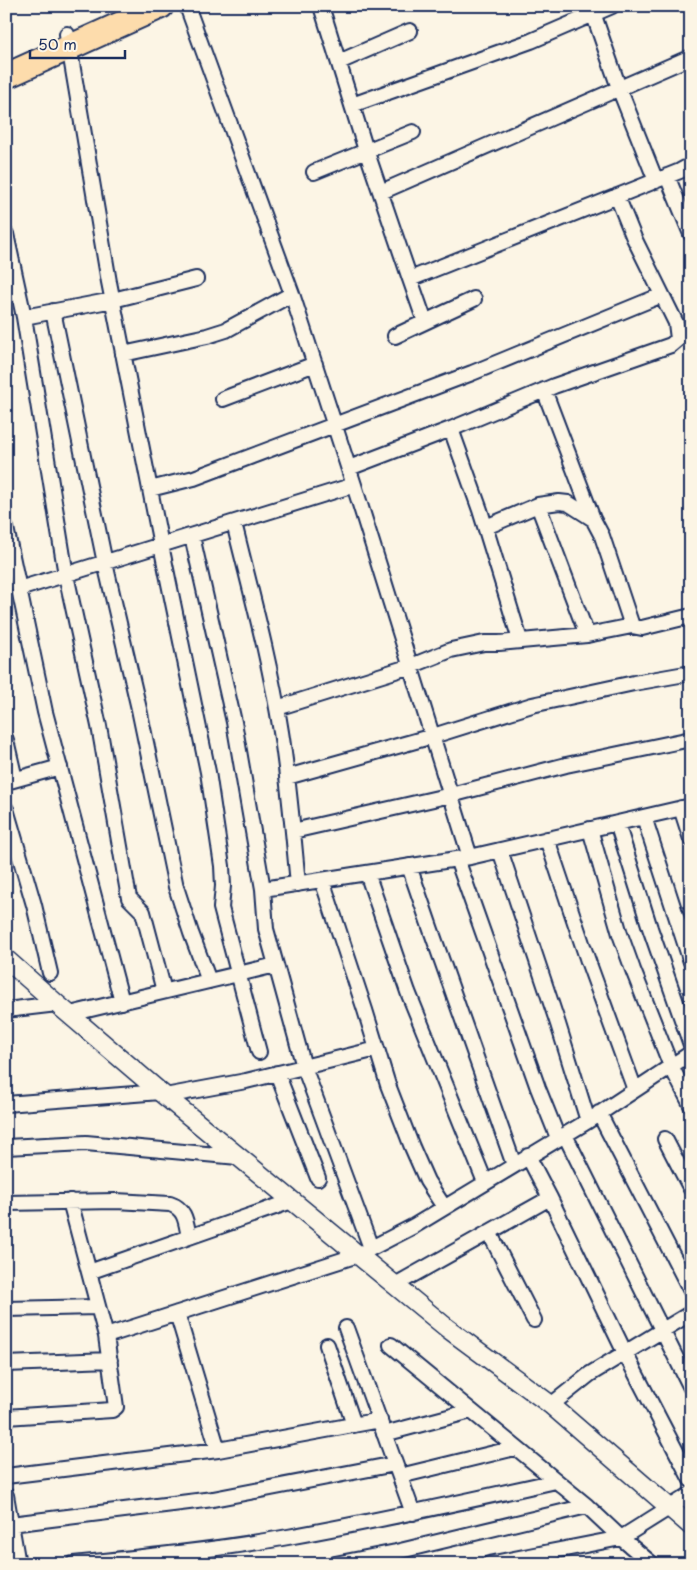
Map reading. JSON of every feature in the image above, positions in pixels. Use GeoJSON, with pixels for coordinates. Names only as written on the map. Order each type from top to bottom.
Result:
{"type":"FeatureCollection","features":[{"type":"Feature","properties":{"kind":"highway"},"geometry":{"type":"LineString","coordinates":[[6,76],[127,6]]}},
{"type":"Feature","properties":{"kind":"highway"},"geometry":{"type":"LineString","coordinates":[[6,62],[161,6]]}},
{"type":"Feature","properties":{"kind":"street"},"geometry":{"type":"LineString","coordinates":[[187,6],[292,294],[349,468],[451,795],[463,858],[534,1079],[561,1136],[663,1330],[691,1388]]}},
{"type":"Feature","properties":{"kind":"street"},"geometry":{"type":"LineString","coordinates":[[321,6],[366,151],[425,322]]}},
{"type":"Feature","properties":{"kind":"street"},"geometry":{"type":"LineString","coordinates":[[352,106],[531,40],[592,10],[612,6]]}},
{"type":"Feature","properties":{"kind":"street"},"geometry":{"type":"LineString","coordinates":[[592,10],[619,88],[661,178],[691,234]]}},
{"type":"Feature","properties":{"kind":"street"},"geometry":{"type":"LineString","coordinates":[[338,62],[410,31]]}},
{"type":"Feature","properties":{"kind":"street"},"geometry":{"type":"LineString","coordinates":[[69,40],[123,354],[208,772],[222,866],[221,908],[259,1052]]}},
{"type":"Feature","properties":{"kind":"street"},"geometry":{"type":"LineString","coordinates":[[381,192],[691,57]]}},
{"type":"Feature","properties":{"kind":"street"},"geometry":{"type":"LineString","coordinates":[[314,172],[414,132]]}},
{"type":"Feature","properties":{"kind":"street"},"geometry":{"type":"LineString","coordinates":[[410,279],[680,172],[691,165]]}},
{"type":"Feature","properties":{"kind":"street"},"geometry":{"type":"LineString","coordinates":[[349,468],[451,429],[544,390],[671,345],[678,339],[676,323],[634,238],[616,196]]}},
{"type":"Feature","properties":{"kind":"street"},"geometry":{"type":"LineString","coordinates":[[6,234],[24,317],[66,574],[99,726],[129,898],[143,912],[164,992]]}},
{"type":"Feature","properties":{"kind":"street"},"geometry":{"type":"LineString","coordinates":[[24,317],[113,300],[196,279]]}},
{"type":"Feature","properties":{"kind":"street"},"geometry":{"type":"LineString","coordinates":[[123,354],[207,336],[226,330],[292,294]]}},
{"type":"Feature","properties":{"kind":"street"},"geometry":{"type":"LineString","coordinates":[[150,489],[194,478],[472,374],[662,295]]}},
{"type":"Feature","properties":{"kind":"street"},"geometry":{"type":"LineString","coordinates":[[395,336],[474,299]]}},
{"type":"Feature","properties":{"kind":"street"},"geometry":{"type":"LineString","coordinates":[[53,311],[176,887],[190,933],[209,981]]}},
{"type":"Feature","properties":{"kind":"street"},"geometry":{"type":"LineString","coordinates":[[223,399],[315,364]]}},
{"type":"Feature","properties":{"kind":"street"},"geometry":{"type":"LineString","coordinates":[[544,390],[593,518],[602,536],[632,626]]}},
{"type":"Feature","properties":{"kind":"street"},"geometry":{"type":"LineString","coordinates":[[451,429],[486,527],[520,640]]}},
{"type":"Feature","properties":{"kind":"street"},"geometry":{"type":"LineString","coordinates":[[20,589],[354,485]]}},
{"type":"Feature","properties":{"kind":"street"},"geometry":{"type":"LineString","coordinates":[[486,527],[538,505],[559,502],[568,504],[593,518]]}},
{"type":"Feature","properties":{"kind":"street"},"geometry":{"type":"LineString","coordinates":[[538,505],[587,635]]}},
{"type":"Feature","properties":{"kind":"street"},"geometry":{"type":"LineString","coordinates":[[234,523],[262,636],[277,708],[287,777],[298,884]]}},
{"type":"Feature","properties":{"kind":"street"},"geometry":{"type":"LineString","coordinates":[[6,528],[45,712],[122,1002]]}},
{"type":"Feature","properties":{"kind":"street"},"geometry":{"type":"LineString","coordinates":[[192,536],[234,722],[263,889],[266,929],[304,1067],[364,1251]]}},
{"type":"Feature","properties":{"kind":"street"},"geometry":{"type":"LineString","coordinates":[[277,708],[411,666],[451,650],[484,643],[587,635],[632,626],[642,628],[691,616]]}},
{"type":"Feature","properties":{"kind":"street"},"geometry":{"type":"LineString","coordinates":[[287,777],[433,736],[532,705],[691,673]]}},
{"type":"Feature","properties":{"kind":"street"},"geometry":{"type":"LineString","coordinates":[[293,831],[451,795],[566,765],[691,739]]}},
{"type":"Feature","properties":{"kind":"street"},"geometry":{"type":"LineString","coordinates":[[6,740],[10,781],[60,767]]}},
{"type":"Feature","properties":{"kind":"street"},"geometry":{"type":"LineString","coordinates":[[263,889],[463,858],[686,807],[691,839]]}},
{"type":"Feature","properties":{"kind":"street"},"geometry":{"type":"LineString","coordinates":[[6,810],[34,904],[50,973]]}},
{"type":"Feature","properties":{"kind":"street"},"geometry":{"type":"LineString","coordinates":[[644,817],[691,962]]}},
{"type":"Feature","properties":{"kind":"street"},"geometry":{"type":"LineString","coordinates":[[617,823],[650,928],[691,1045]]}},
{"type":"Feature","properties":{"kind":"street"},"geometry":{"type":"LineString","coordinates":[[590,829],[620,934],[671,1066],[691,1104]]}},
{"type":"Feature","properties":{"kind":"street"},"geometry":{"type":"LineString","coordinates":[[547,839],[588,961],[635,1090]]}},
{"type":"Feature","properties":{"kind":"street"},"geometry":{"type":"LineString","coordinates":[[500,850],[558,1024],[593,1117],[691,1291]]}},
{"type":"Feature","properties":{"kind":"street"},"geometry":{"type":"LineString","coordinates":[[409,866],[514,1164]]}},
{"type":"Feature","properties":{"kind":"street"},"geometry":{"type":"LineString","coordinates":[[367,873],[408,992],[485,1182]]}},
{"type":"Feature","properties":{"kind":"street"},"geometry":{"type":"LineString","coordinates":[[322,880],[388,1085],[427,1181],[444,1207]]}},
{"type":"Feature","properties":{"kind":"street"},"geometry":{"type":"LineString","coordinates":[[7,960],[163,1094],[292,1201],[364,1251],[395,1285],[447,1328],[551,1405],[691,1526]]}},
{"type":"Feature","properties":{"kind":"street"},"geometry":{"type":"LineString","coordinates":[[6,1010],[63,1009],[122,1002],[276,965]]}},
{"type":"Feature","properties":{"kind":"street"},"geometry":{"type":"LineString","coordinates":[[6,1104],[163,1094],[246,1081],[377,1049]]}},
{"type":"Feature","properties":{"kind":"street"},"geometry":{"type":"LineString","coordinates":[[106,1336],[364,1251],[414,1226],[593,1117],[691,1053]]}},
{"type":"Feature","properties":{"kind":"street"},"geometry":{"type":"LineString","coordinates":[[277,1073],[318,1178]]}},
{"type":"Feature","properties":{"kind":"street"},"geometry":{"type":"LineString","coordinates":[[665,1138],[691,1188]]}},
{"type":"Feature","properties":{"kind":"street"},"geometry":{"type":"LineString","coordinates":[[6,1147],[86,1143],[238,1156]]}},
{"type":"Feature","properties":{"kind":"street"},"geometry":{"type":"LineString","coordinates":[[528,1156],[625,1353],[691,1480]]}},
{"type":"Feature","properties":{"kind":"street"},"geometry":{"type":"LineString","coordinates":[[395,1285],[550,1198]]}},
{"type":"Feature","properties":{"kind":"street"},"geometry":{"type":"LineString","coordinates":[[6,1417],[114,1409],[117,1404],[106,1336],[70,1201]]}},
{"type":"Feature","properties":{"kind":"street"},"geometry":{"type":"LineString","coordinates":[[6,1203],[116,1201],[170,1204],[183,1212],[189,1237]]}},
{"type":"Feature","properties":{"kind":"street"},"geometry":{"type":"LineString","coordinates":[[89,1272],[292,1201]]}},
{"type":"Feature","properties":{"kind":"street"},"geometry":{"type":"LineString","coordinates":[[489,1232],[534,1320]]}},
{"type":"Feature","properties":{"kind":"street"},"geometry":{"type":"LineString","coordinates":[[6,1309],[98,1307]]}},
{"type":"Feature","properties":{"kind":"street"},"geometry":{"type":"LineString","coordinates":[[177,1313],[218,1450]]}},
{"type":"Feature","properties":{"kind":"street"},"geometry":{"type":"LineString","coordinates":[[551,1405],[590,1374],[691,1313]]}},
{"type":"Feature","properties":{"kind":"street"},"geometry":{"type":"LineString","coordinates":[[346,1328],[414,1514]]}},
{"type":"Feature","properties":{"kind":"street"},"geometry":{"type":"LineString","coordinates":[[327,1345],[354,1425]]}},
{"type":"Feature","properties":{"kind":"street"},"geometry":{"type":"LineString","coordinates":[[391,1345],[587,1506],[647,1563]]}},
{"type":"Feature","properties":{"kind":"street"},"geometry":{"type":"LineString","coordinates":[[6,1364],[110,1360]]}},
{"type":"Feature","properties":{"kind":"street"},"geometry":{"type":"LineString","coordinates":[[384,1434],[471,1411]]}},
{"type":"Feature","properties":{"kind":"street"},"geometry":{"type":"LineString","coordinates":[[6,1476],[218,1450],[380,1420]]}},
{"type":"Feature","properties":{"kind":"street"},"geometry":{"type":"LineString","coordinates":[[9,1518],[213,1499],[397,1470],[515,1448]]}},
{"type":"Feature","properties":{"kind":"street"},"geometry":{"type":"LineString","coordinates":[[73,1564],[146,1557],[286,1538],[414,1514],[556,1481]]}},
{"type":"Feature","properties":{"kind":"street"},"geometry":{"type":"LineString","coordinates":[[489,1564],[621,1538],[691,1494]]}},
{"type":"Feature","properties":{"kind":"street"},"geometry":{"type":"LineString","coordinates":[[6,1495],[18,1564]]}},
{"type":"Feature","properties":{"kind":"street"},"geometry":{"type":"LineString","coordinates":[[335,1564],[396,1552],[587,1506]]}}]}
